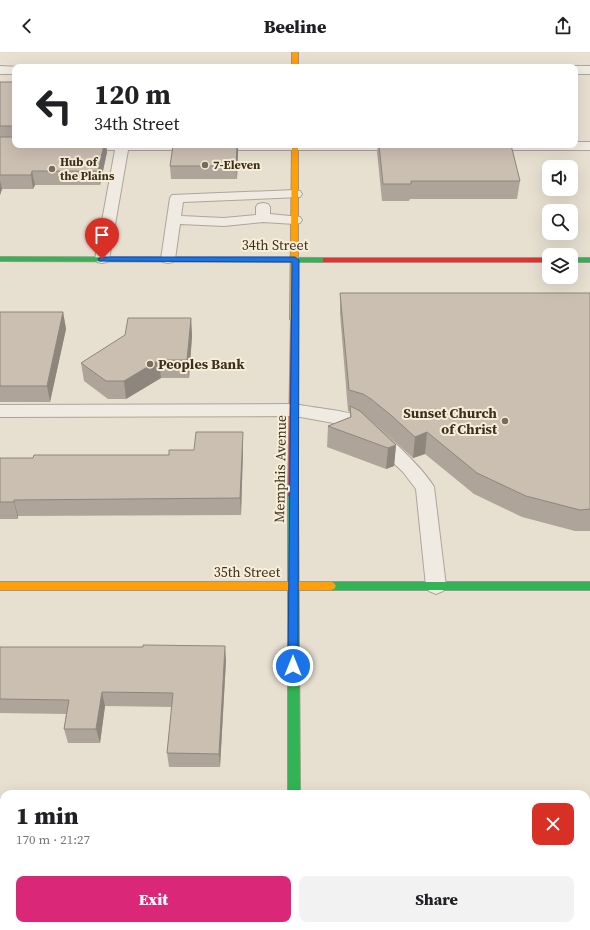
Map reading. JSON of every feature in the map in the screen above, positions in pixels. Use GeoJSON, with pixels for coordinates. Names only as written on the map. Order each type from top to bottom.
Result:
{"type":"FeatureCollection","features":[{"type":"Feature","properties":{"kind":"street"},"geometry":{"type":"LineString","coordinates":[[295,52],[295,64]]}},
{"type":"Feature","properties":{"kind":"street"},"geometry":{"type":"LineString","coordinates":[[0,70],[12,70]]}},
{"type":"Feature","properties":{"kind":"street"},"geometry":{"type":"LineString","coordinates":[[578,70],[590,70]]}},
{"type":"Feature","properties":{"kind":"street","name":"Memphis Avenue"},"geometry":{"type":"LineString","coordinates":[[294,790],[292,586],[295,148]]}},
{"type":"Feature","properties":{"kind":"street","name":"34th Street"},"geometry":{"type":"LineString","coordinates":[[0,259],[542,260]]}},
{"type":"Feature","properties":{"kind":"street"},"geometry":{"type":"LineString","coordinates":[[578,260],[590,260]]}},
{"type":"Feature","properties":{"kind":"street","name":"35th Street"},"geometry":{"type":"LineString","coordinates":[[0,586],[590,586]]}},
{"type":"Feature","properties":{"kind":"lane"},"geometry":{"type":"LineString","coordinates":[[578,146],[590,146]]}},
{"type":"Feature","properties":{"kind":"lane"},"geometry":{"type":"LineString","coordinates":[[102,259],[122,148]]}},
{"type":"Feature","properties":{"kind":"lane"},"geometry":{"type":"LineString","coordinates":[[263,194],[263,218]]}},
{"type":"Feature","properties":{"kind":"lane"},"geometry":{"type":"LineString","coordinates":[[168,260],[177,198],[295,194]]}},
{"type":"Feature","properties":{"kind":"lane"},"geometry":{"type":"LineString","coordinates":[[174,220],[224,222],[263,218],[295,220]]}},
{"type":"Feature","properties":{"kind":"lane"},"geometry":{"type":"LineString","coordinates":[[0,411],[294,410],[354,421],[366,427],[409,468],[425,487],[436,586]]}},
{"type":"Feature","properties":{"kind":"building"},"geometry":{"type":"Polygon","coordinates":[[[0,82],[12,82],[12,126],[0,126],[0,82]]]}},
{"type":"Feature","properties":{"kind":"building"},"geometry":{"type":"Polygon","coordinates":[[[0,137],[12,137],[12,148],[103,148],[98,171],[32,171],[31,175],[0,175],[0,137]]]}},
{"type":"Feature","properties":{"kind":"building"},"geometry":{"type":"Polygon","coordinates":[[[173,148],[237,148],[236,166],[170,166],[173,148]]]}},
{"type":"Feature","properties":{"kind":"building"},"geometry":{"type":"Polygon","coordinates":[[[379,148],[512,148],[520,181],[411,181],[411,184],[383,184],[379,148]]]}},
{"type":"Feature","properties":{"kind":"building","name":"Sunset Church of Christ"},"geometry":{"type":"Polygon","coordinates":[[[340,293],[590,293],[590,509],[580,510],[526,496],[477,473],[427,432],[415,437],[371,399],[363,394],[349,390],[340,293]]]}},
{"type":"Feature","properties":{"kind":"building"},"geometry":{"type":"Polygon","coordinates":[[[0,312],[63,312],[47,386],[0,386],[0,312]]]}},
{"type":"Feature","properties":{"kind":"building"},"geometry":{"type":"Polygon","coordinates":[[[128,318],[191,318],[187,360],[159,360],[124,381],[106,381],[81,363],[125,335],[128,318]]]}},
{"type":"Feature","properties":{"kind":"building"},"geometry":{"type":"Polygon","coordinates":[[[350,406],[360,411],[396,445],[388,448],[328,426],[351,417],[350,406]]]}},
{"type":"Feature","properties":{"kind":"building"},"geometry":{"type":"Polygon","coordinates":[[[196,432],[243,432],[240,498],[14,500],[14,502],[0,502],[0,458],[33,458],[34,455],[169,455],[169,450],[194,450],[196,432]]]}},
{"type":"Feature","properties":{"kind":"building"},"geometry":{"type":"Polygon","coordinates":[[[143,645],[225,646],[219,754],[167,753],[173,693],[102,692],[96,729],[64,729],[69,700],[0,699],[0,647],[143,647],[143,645]]]}},
{"type":"Feature","properties":{"kind":"traffic: fast"},"geometry":{"type":"LineString","coordinates":[[0,259],[326,260]]}},
{"type":"Feature","properties":{"kind":"traffic: fast"},"geometry":{"type":"LineString","coordinates":[[578,260],[590,260]]}},
{"type":"Feature","properties":{"kind":"traffic: fast"},"geometry":{"type":"LineString","coordinates":[[293,496],[294,790]]}},
{"type":"Feature","properties":{"kind":"traffic: fast"},"geometry":{"type":"LineString","coordinates":[[331,586],[590,586]]}},
{"type":"Feature","properties":{"kind":"traffic: slow"},"geometry":{"type":"LineString","coordinates":[[295,52],[295,64]]}},
{"type":"Feature","properties":{"kind":"traffic: slow"},"geometry":{"type":"LineString","coordinates":[[294,319],[295,148]]}},
{"type":"Feature","properties":{"kind":"traffic: slow"},"geometry":{"type":"LineString","coordinates":[[0,586],[331,586]]}},
{"type":"Feature","properties":{"kind":"traffic: jam"},"geometry":{"type":"LineString","coordinates":[[326,260],[542,260]]}},
{"type":"Feature","properties":{"kind":"traffic: jam"},"geometry":{"type":"LineString","coordinates":[[293,496],[294,319]]}},
{"type":"Feature","properties":{"kind":"place","name":"7-Eleven"},"geometry":{"type":"Point","coordinates":[205,165]}},
{"type":"Feature","properties":{"kind":"place","name":"Hub of the Plains"},"geometry":{"type":"Point","coordinates":[52,169]}},
{"type":"Feature","properties":{"kind":"place","name":"Peoples Bank"},"geometry":{"type":"Point","coordinates":[150,364]}},
{"type":"Feature","properties":{"kind":"place","name":"Sunset Church of Christ"},"geometry":{"type":"Point","coordinates":[505,421]}},
{"type":"Feature","properties":{"kind":"route"},"geometry":{"type":"LineString","coordinates":[[102,259],[295,260],[292,586],[293,666]]}}]}
